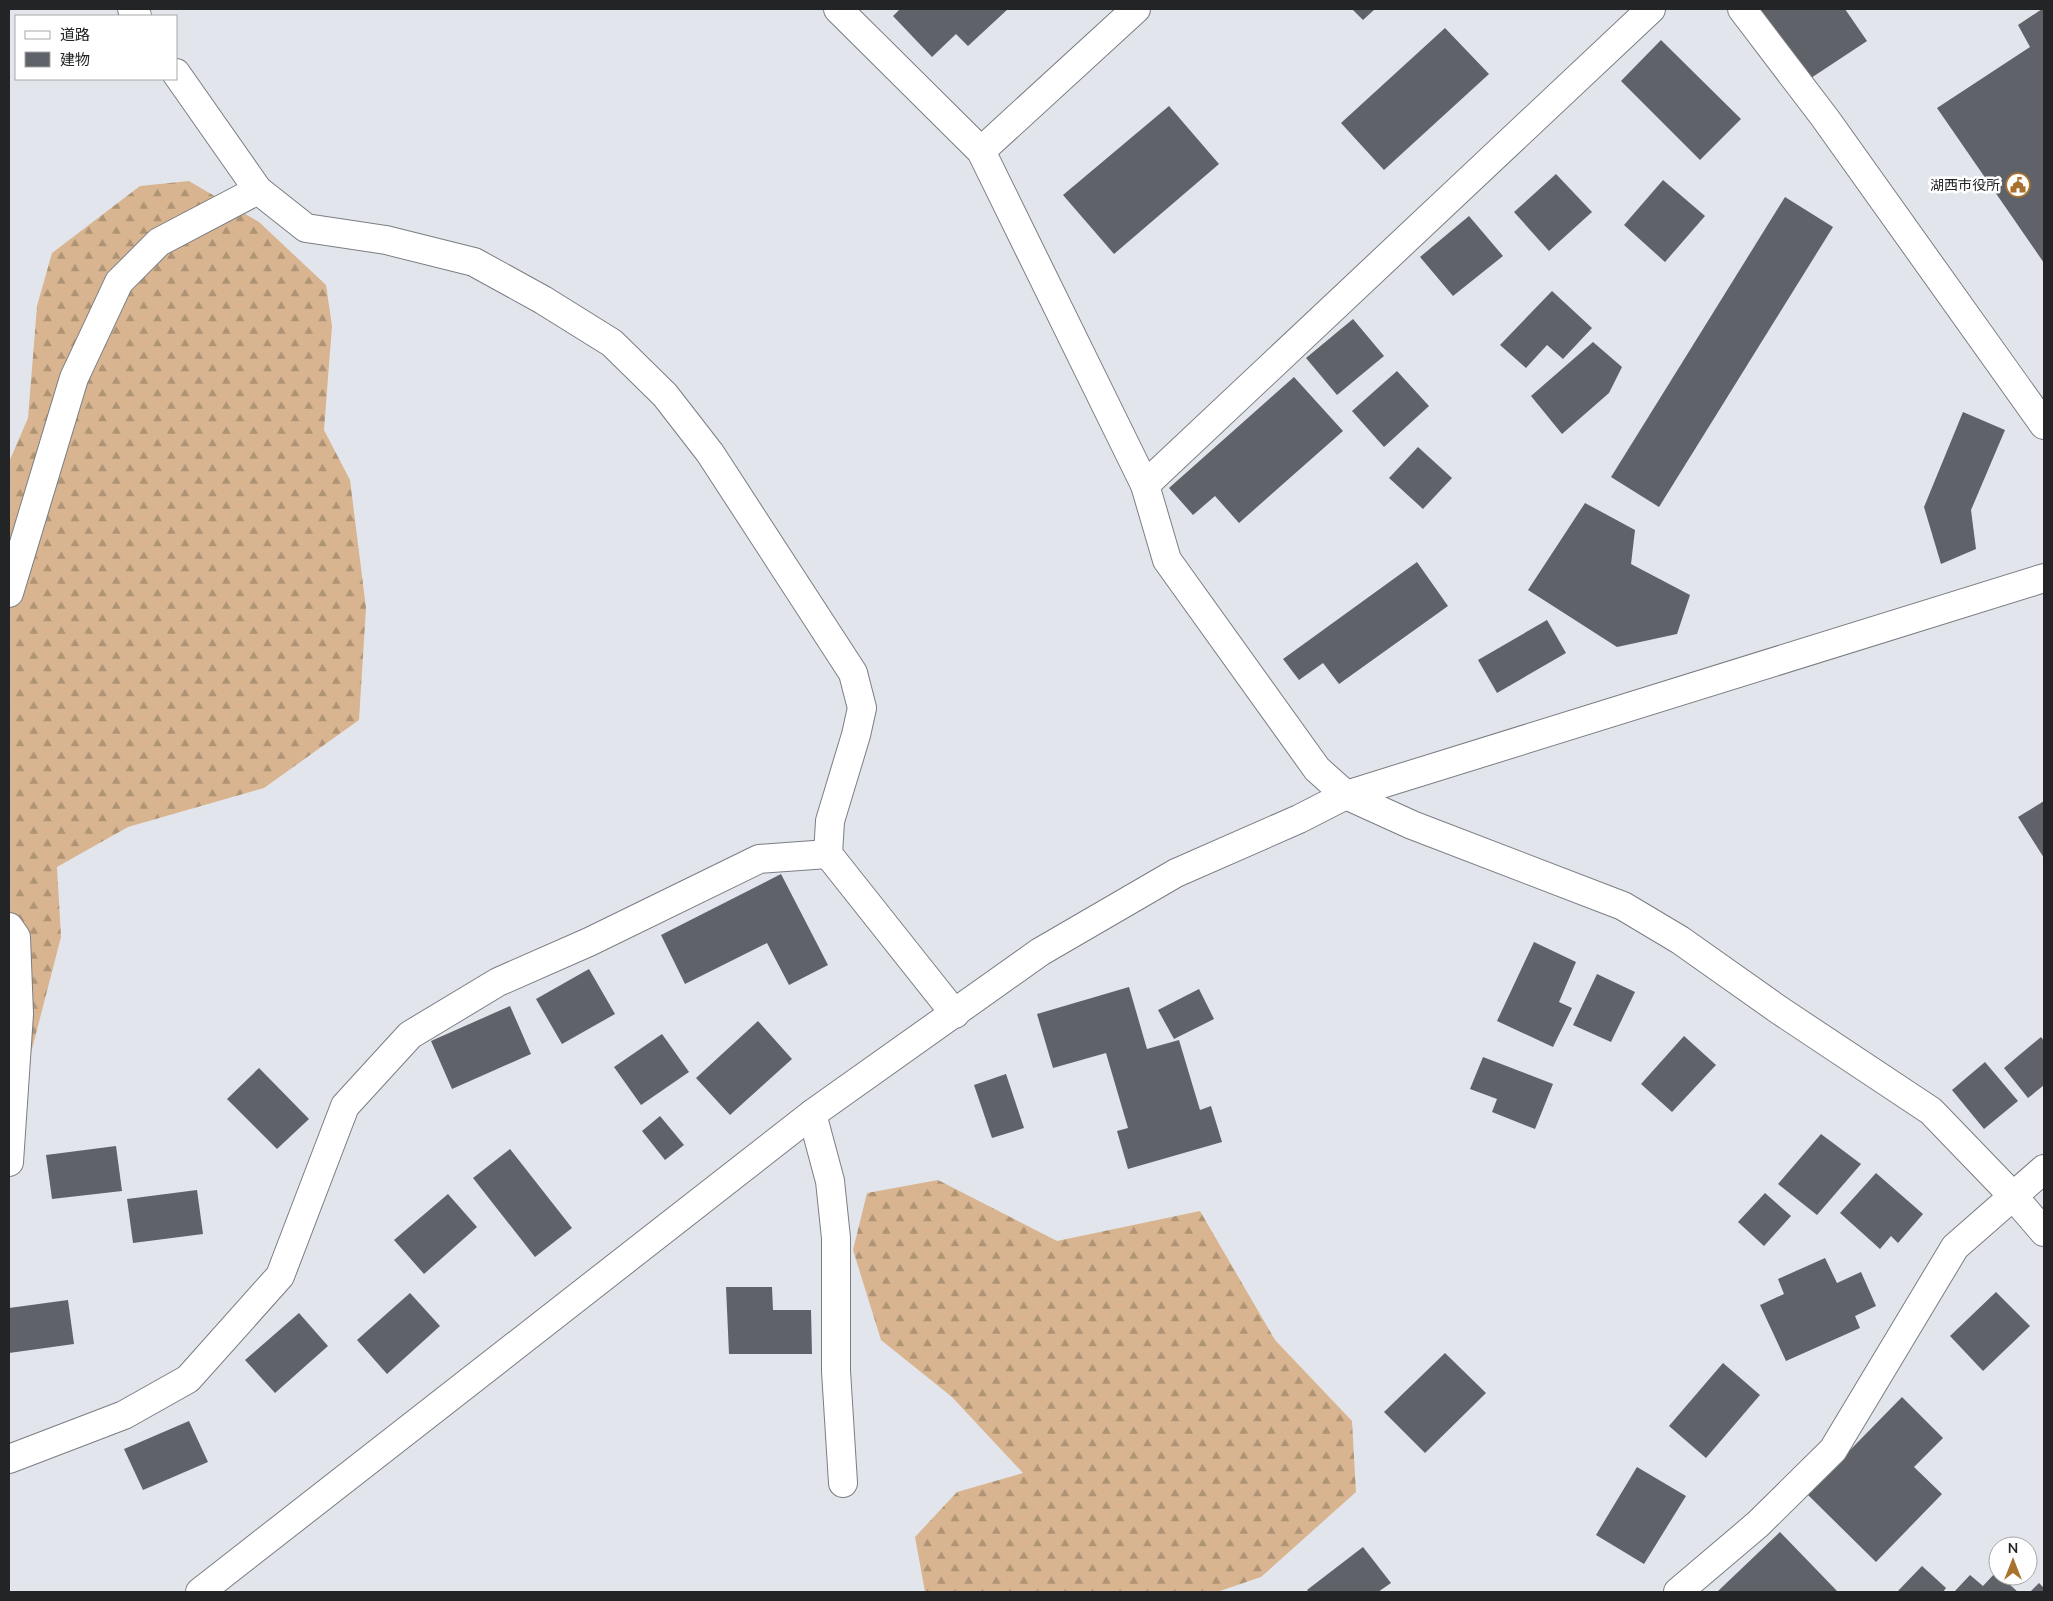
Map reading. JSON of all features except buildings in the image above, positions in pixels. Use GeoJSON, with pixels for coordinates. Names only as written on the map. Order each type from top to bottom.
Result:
{"type":"FeatureCollection","features":[{"type":"Feature","properties":{"kind":"street"},"geometry":{"type":"LineString","coordinates":[[838,9],[981,151],[1146,484],[1167,560],[1317,769],[1346,796],[1412,826],[1623,906],[1680,940],[1779,1010],[1931,1111],[2013,1196],[2044,1232]]}},
{"type":"Feature","properties":{"kind":"street"},"geometry":{"type":"LineString","coordinates":[[981,151],[1136,9]]}},
{"type":"Feature","properties":{"kind":"street"},"geometry":{"type":"LineString","coordinates":[[1146,484],[1651,9]]}},
{"type":"Feature","properties":{"kind":"street"},"geometry":{"type":"LineString","coordinates":[[1742,9],[1825,118],[2044,425]]}},
{"type":"Feature","properties":{"kind":"street"},"geometry":{"type":"LineString","coordinates":[[178,76],[258,190],[306,228],[386,240],[474,262],[543,300],[612,343],[666,395],[710,452],[853,673],[862,708],[856,735],[830,821],[828,854],[954,1014]]}},
{"type":"Feature","properties":{"kind":"street"},"geometry":{"type":"LineString","coordinates":[[9,592],[74,378],[118,282],[159,242],[258,190]]}},
{"type":"Feature","properties":{"kind":"street"},"geometry":{"type":"LineString","coordinates":[[200,1592],[812,1114],[1040,952],[1176,872],[1299,819],[1346,796],[2044,578]]}},
{"type":"Feature","properties":{"kind":"street"},"geometry":{"type":"LineString","coordinates":[[9,1459],[124,1415],[188,1379],[280,1276],[345,1106],[410,1034],[498,982],[589,942],[759,859],[828,854]]}},
{"type":"Feature","properties":{"kind":"street"},"geometry":{"type":"LineString","coordinates":[[9,927],[16,937],[19,1014],[9,1162]]}},
{"type":"Feature","properties":{"kind":"street"},"geometry":{"type":"LineString","coordinates":[[812,1114],[830,1182],[836,1238],[836,1371],[843,1483]]}},
{"type":"Feature","properties":{"kind":"street"},"geometry":{"type":"LineString","coordinates":[[1678,1592],[1758,1524],[1833,1450],[1955,1247],[2044,1168]]}},
{"type":"Feature","properties":{"kind":"green space"},"geometry":{"type":"Polygon","coordinates":[[[189,181],[259,222],[326,285],[332,326],[324,430],[350,480],[366,608],[359,720],[264,788],[128,827],[57,867],[61,937],[9,1138],[9,462],[28,418],[37,306],[52,253],[140,186],[189,181]]]}},
{"type":"Feature","properties":{"kind":"green space"},"geometry":{"type":"Polygon","coordinates":[[[938,1180],[1057,1241],[1200,1211],[1275,1340],[1352,1421],[1356,1492],[1261,1577],[1217,1592],[925,1592],[915,1537],[957,1492],[1023,1473],[952,1397],[881,1340],[853,1250],[867,1193],[938,1180]]]}},
{"type":"Feature","properties":{"kind":"place","name":"湖西市役所"},"geometry":{"type":"Point","coordinates":[2018,185]}}]}
